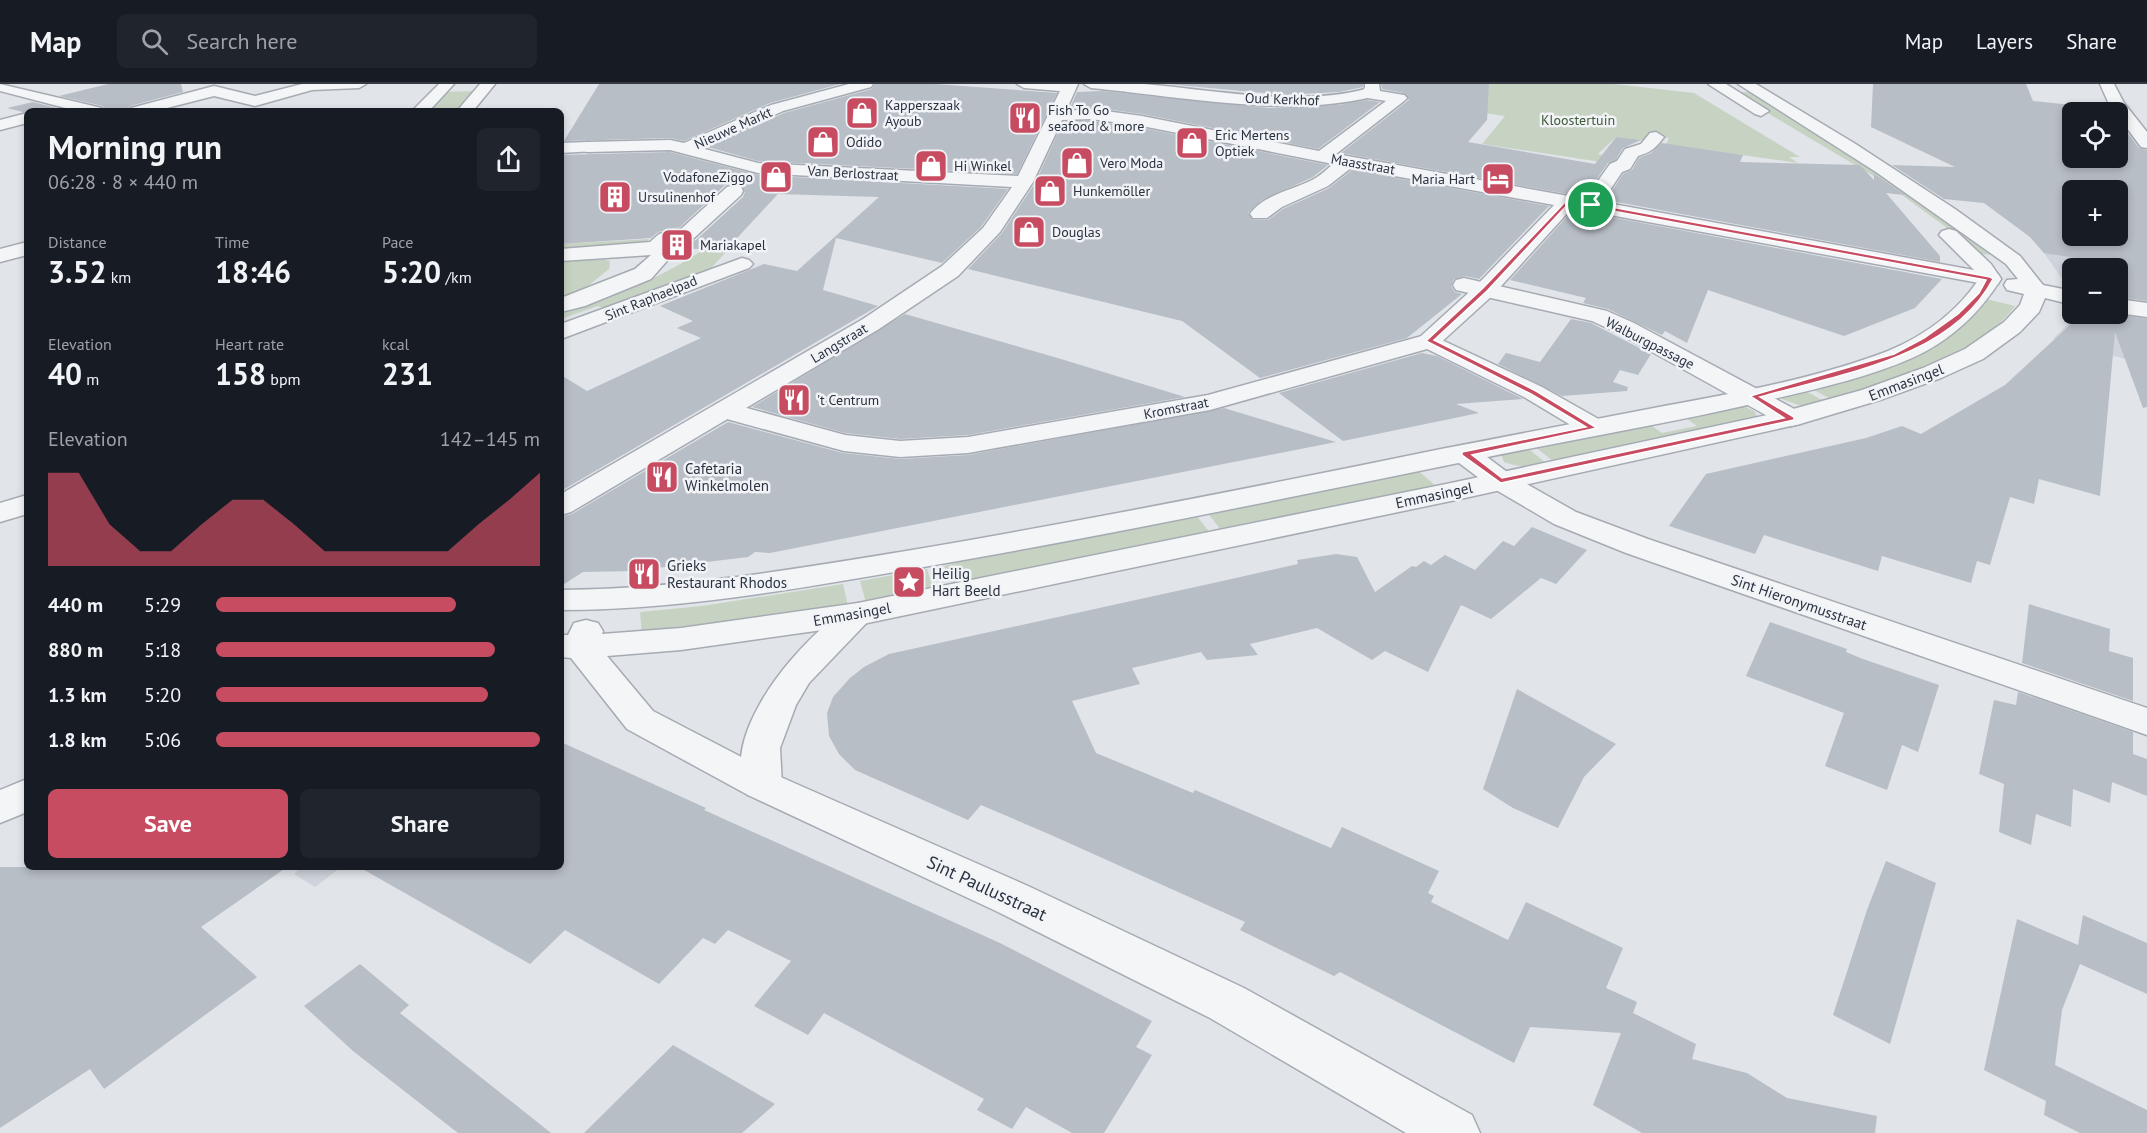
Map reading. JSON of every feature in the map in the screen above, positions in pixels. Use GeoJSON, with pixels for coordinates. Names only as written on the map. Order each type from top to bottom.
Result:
{"type":"FeatureCollection","features":[{"type":"Feature","properties":{"kind":"street"},"geometry":{"type":"LineString","coordinates":[[146,108],[215,86],[255,101],[312,86],[359,84]]}},
{"type":"Feature","properties":{"kind":"street"},"geometry":{"type":"LineString","coordinates":[[423,108],[447,84]]}},
{"type":"Feature","properties":{"kind":"street"},"geometry":{"type":"LineString","coordinates":[[468,108],[488,84]]}},
{"type":"Feature","properties":{"kind":"street"},"geometry":{"type":"LineString","coordinates":[[791,104],[807,84]]}},
{"type":"Feature","properties":{"kind":"street","name":"Nieuwe Markt"},"geometry":{"type":"LineString","coordinates":[[564,148],[647,144],[670,145],[685,149],[777,108],[866,84]]}},
{"type":"Feature","properties":{"kind":"street"},"geometry":{"type":"LineString","coordinates":[[1024,84],[1070,85]]}},
{"type":"Feature","properties":{"kind":"street","name":"Oud Kerkhof"},"geometry":{"type":"LineString","coordinates":[[1091,84],[1287,100],[1350,99],[1369,89],[1399,98],[1322,157]]}},
{"type":"Feature","properties":{"kind":"street"},"geometry":{"type":"LineString","coordinates":[[1715,84],[1839,158],[1917,210],[1966,250],[1984,268],[1990,279]]}},
{"type":"Feature","properties":{"kind":"street"},"geometry":{"type":"LineString","coordinates":[[1745,84],[1900,179],[2013,260],[2033,284],[2062,294]]}},
{"type":"Feature","properties":{"kind":"street"},"geometry":{"type":"LineString","coordinates":[[2107,84],[2117,104],[2147,143]]}},
{"type":"Feature","properties":{"kind":"street","name":"Langstraat"},"geometry":{"type":"LineString","coordinates":[[564,504],[872,324],[950,271],[990,231],[1024,182],[1070,85]]}},
{"type":"Feature","properties":{"kind":"street"},"geometry":{"type":"LineString","coordinates":[[0,87],[83,108]]}},
{"type":"Feature","properties":{"kind":"street"},"geometry":{"type":"LineString","coordinates":[[1286,118],[1287,100]]}},
{"type":"Feature","properties":{"kind":"street"},"geometry":{"type":"LineString","coordinates":[[66,108],[75,106]]}},
{"type":"Feature","properties":{"kind":"street","name":"Maasstraat"},"geometry":{"type":"LineString","coordinates":[[1055,116],[1091,114],[1142,121],[1347,162],[1990,279],[2033,284]]}},
{"type":"Feature","properties":{"kind":"street"},"geometry":{"type":"LineString","coordinates":[[0,125],[24,119]]}},
{"type":"Feature","properties":{"kind":"street"},"geometry":{"type":"LineString","coordinates":[[1254,144],[1274,132]]}},
{"type":"Feature","properties":{"kind":"street"},"geometry":{"type":"LineString","coordinates":[[1591,205],[1616,168],[1624,165],[1631,153],[1647,148],[1656,137]]}},
{"type":"Feature","properties":{"kind":"street","name":"Van Berlostraat"},"geometry":{"type":"LineString","coordinates":[[685,149],[755,170],[1024,182]]}},
{"type":"Feature","properties":{"kind":"street"},"geometry":{"type":"LineString","coordinates":[[1260,214],[1275,203],[1322,182],[1347,162]]}},
{"type":"Feature","properties":{"kind":"street"},"geometry":{"type":"LineString","coordinates":[[564,304],[642,274],[666,238],[687,234],[734,191]]}},
{"type":"Feature","properties":{"kind":"street","name":"Kromstraat"},"geometry":{"type":"LineString","coordinates":[[725,410],[844,442],[900,449],[968,446],[1210,402],[1429,341],[1474,287],[1568,201]]}},
{"type":"Feature","properties":{"kind":"street"},"geometry":{"type":"LineString","coordinates":[[0,256],[24,249]]}},
{"type":"Feature","properties":{"kind":"street"},"geometry":{"type":"LineString","coordinates":[[564,255],[659,251]]}},
{"type":"Feature","properties":{"kind":"street","name":"Sint Raphaelpad"},"geometry":{"type":"LineString","coordinates":[[564,331],[742,264]]}},
{"type":"Feature","properties":{"kind":"street","name":"Emmasingel"},"geometry":{"type":"LineString","coordinates":[[564,600],[596,601],[702,591],[932,556],[1196,507],[1753,396],[1897,356],[1927,340],[1961,316],[1982,294],[1990,279]]}},
{"type":"Feature","properties":{"kind":"street"},"geometry":{"type":"LineString","coordinates":[[2033,284],[2062,286]]}},
{"type":"Feature","properties":{"kind":"street","name":"Emmasingel"},"geometry":{"type":"LineString","coordinates":[[571,647],[681,639],[858,614],[1501,481],[1791,418],[1872,395],[1932,373],[1974,354],[2012,327],[2031,308],[2033,284]]}},
{"type":"Feature","properties":{"kind":"street","name":"Walburgpassage"},"geometry":{"type":"LineString","coordinates":[[1474,287],[1599,316],[1626,328],[1791,418]]}},
{"type":"Feature","properties":{"kind":"street"},"geometry":{"type":"LineString","coordinates":[[2128,296],[2147,299]]}},
{"type":"Feature","properties":{"kind":"street"},"geometry":{"type":"LineString","coordinates":[[2128,307],[2147,310]]}},
{"type":"Feature","properties":{"kind":"street"},"geometry":{"type":"LineString","coordinates":[[1429,341],[1533,392],[1593,428]]}},
{"type":"Feature","properties":{"kind":"street","name":"Sint Hieronymusstraat"},"geometry":{"type":"LineString","coordinates":[[1465,454],[1501,481],[1565,518],[1637,546],[2147,722]]}},
{"type":"Feature","properties":{"kind":"street"},"geometry":{"type":"LineString","coordinates":[[0,513],[24,505]]}},
{"type":"Feature","properties":{"kind":"street"},"geometry":{"type":"LineString","coordinates":[[571,647],[596,601]]}},
{"type":"Feature","properties":{"kind":"street"},"geometry":{"type":"LineString","coordinates":[[762,785],[761,748],[778,703],[797,675],[824,645],[858,614]]}},
{"type":"Feature","properties":{"kind":"street","name":"Sint Paulusstraat"},"geometry":{"type":"LineString","coordinates":[[571,647],[640,720],[762,785],[1013,899],[1227,1003],[1454,1133]]}},
{"type":"Feature","properties":{"kind":"street"},"geometry":{"type":"LineString","coordinates":[[0,808],[24,796]]}},
{"type":"Feature","properties":{"kind":"shaded area"},"geometry":{"type":"Polygon","coordinates":[[[2029,236],[2062,238],[2062,246],[2147,244],[2147,365],[2053,339],[2068,324],[2128,324],[2128,258],[2062,258],[2062,278],[2029,236]]]}},
{"type":"Feature","properties":{"kind":"shaded area"},"geometry":{"type":"Polygon","coordinates":[[[298,870],[337,870],[315,887],[294,874],[298,870]]]}},
{"type":"Feature","properties":{"kind":"green space","name":"Kloostertuin"},"geometry":{"type":"Polygon","coordinates":[[[1445,84],[1614,84],[1694,93],[1800,157],[1789,157],[1798,163],[1666,144],[1669,138],[1652,136],[1647,141],[1616,137],[1598,154],[1618,158],[1614,164],[1482,144],[1505,116],[1424,104],[1445,84]]]}},
{"type":"Feature","properties":{"kind":"green space"},"geometry":{"type":"Polygon","coordinates":[[[474,91],[460,108],[429,108],[444,92],[474,91]]]}},
{"type":"Feature","properties":{"kind":"green space"},"geometry":{"type":"Polygon","coordinates":[[[1732,92],[1752,92],[1845,148],[1998,255],[1977,254],[1943,225],[1887,184],[1732,92]]]}},
{"type":"Feature","properties":{"kind":"green space"},"geometry":{"type":"Polygon","coordinates":[[[649,239],[646,244],[564,249],[564,244],[649,239]]]}},
{"type":"Feature","properties":{"kind":"green space"},"geometry":{"type":"Polygon","coordinates":[[[703,243],[733,244],[706,274],[610,311],[598,306],[564,318],[564,313],[618,294],[654,278],[706,248],[703,243]]]}},
{"type":"Feature","properties":{"kind":"green space"},"geometry":{"type":"Polygon","coordinates":[[[597,258],[610,261],[609,269],[588,286],[564,297],[564,260],[597,258]]]}},
{"type":"Feature","properties":{"kind":"green space"},"geometry":{"type":"Polygon","coordinates":[[[1986,299],[2015,306],[1997,325],[1955,355],[1906,376],[1831,399],[1810,388],[1971,316],[1986,299]]]}},
{"type":"Feature","properties":{"kind":"green space"},"geometry":{"type":"Polygon","coordinates":[[[1802,389],[1824,401],[1801,406],[1782,399],[1781,396],[1802,389]]]}},
{"type":"Feature","properties":{"kind":"green space"},"geometry":{"type":"Polygon","coordinates":[[[1741,405],[1754,411],[1758,418],[1554,462],[1533,445],[1741,405]],[[1687,419],[1652,426],[1662,433],[1697,426],[1687,419]]]}},
{"type":"Feature","properties":{"kind":"green space"},"geometry":{"type":"Polygon","coordinates":[[[1525,446],[1546,463],[1525,466],[1504,462],[1501,454],[1508,449],[1525,446]]]}},
{"type":"Feature","properties":{"kind":"green space"},"geometry":{"type":"Polygon","coordinates":[[[1416,469],[1436,486],[1221,530],[1207,512],[1416,469]]]}},
{"type":"Feature","properties":{"kind":"green space"},"geometry":{"type":"Polygon","coordinates":[[[1196,515],[1210,533],[952,585],[944,566],[1000,551],[1196,515]]]}},
{"type":"Feature","properties":{"kind":"green space"},"geometry":{"type":"Polygon","coordinates":[[[927,569],[933,589],[866,603],[860,581],[927,569]]]}},
{"type":"Feature","properties":{"kind":"green space"},"geometry":{"type":"Polygon","coordinates":[[[843,584],[848,606],[642,636],[640,612],[702,606],[843,584]]]}},
{"type":"Feature","properties":{"kind":"building"},"geometry":{"type":"Polygon","coordinates":[[[108,84],[181,84],[183,92],[129,108],[104,108],[59,96],[108,84]]]}},
{"type":"Feature","properties":{"kind":"building"},"geometry":{"type":"Polygon","coordinates":[[[599,84],[840,84],[770,103],[684,141],[670,138],[564,141],[599,84]]]}},
{"type":"Feature","properties":{"kind":"building"},"geometry":{"type":"Polygon","coordinates":[[[875,84],[935,84],[1057,93],[1017,174],[758,161],[708,147],[784,113],[872,89],[875,84]]]}},
{"type":"Feature","properties":{"kind":"building"},"geometry":{"type":"Polygon","coordinates":[[[1167,84],[1363,84],[1363,87],[1339,92],[1284,95],[1167,84]]]}},
{"type":"Feature","properties":{"kind":"building"},"geometry":{"type":"Polygon","coordinates":[[[1381,84],[1489,84],[1487,120],[1468,142],[1595,164],[1616,137],[1641,140],[1623,148],[1616,159],[1608,163],[1584,197],[1341,153],[1409,100],[1404,93],[1382,89],[1381,84]]]}},
{"type":"Feature","properties":{"kind":"building"},"geometry":{"type":"Polygon","coordinates":[[[1873,84],[2026,84],[2033,101],[2062,104],[2062,168],[2128,168],[2128,133],[2139,148],[2147,150],[2147,301],[2128,298],[2128,258],[2076,258],[2044,253],[2030,237],[1984,203],[1944,199],[1892,165],[1955,167],[1871,127],[1873,84]]]}},
{"type":"Feature","properties":{"kind":"building"},"geometry":{"type":"Polygon","coordinates":[[[1102,91],[1269,108],[1339,105],[1366,100],[1380,102],[1318,149],[1142,114],[1091,107],[1070,108],[1077,92],[1102,91]]]}},
{"type":"Feature","properties":{"kind":"building"},"geometry":{"type":"Polygon","coordinates":[[[33,102],[56,108],[24,108],[23,112],[7,108],[33,102]]]}},
{"type":"Feature","properties":{"kind":"building"},"geometry":{"type":"Polygon","coordinates":[[[1091,121],[1142,128],[1328,165],[1313,177],[1262,200],[1248,213],[1253,220],[1268,220],[1283,209],[1329,188],[1352,170],[1549,206],[1479,279],[1465,276],[1454,279],[1451,286],[1455,292],[1462,294],[1407,338],[1260,378],[1182,321],[968,269],[1002,233],[1035,183],[1063,122],[1091,121]]]}},
{"type":"Feature","properties":{"kind":"building"},"geometry":{"type":"Polygon","coordinates":[[[1662,143],[1743,155],[1740,162],[1860,165],[1874,180],[1874,174],[1905,195],[1886,193],[1940,256],[1940,262],[1606,200],[1623,174],[1632,170],[1639,158],[1651,153],[1662,143]]]}},
{"type":"Feature","properties":{"kind":"building"},"geometry":{"type":"Polygon","coordinates":[[[670,152],[758,175],[1008,189],[981,227],[942,263],[836,238],[823,290],[878,306],[564,489],[564,377],[587,391],[701,338],[677,328],[693,321],[660,306],[764,264],[797,271],[879,197],[778,194],[726,250],[673,248],[677,244],[696,240],[743,197],[745,192],[743,186],[733,183],[725,185],[680,227],[658,232],[651,238],[564,244],[564,155],[670,152]]]}},
{"type":"Feature","properties":{"kind":"building"},"geometry":{"type":"Polygon","coordinates":[[[1573,210],[1942,279],[1915,308],[1844,336],[1708,290],[1687,343],[1665,331],[1662,335],[1608,309],[1583,303],[1586,298],[1510,280],[1573,210]]]}},
{"type":"Feature","properties":{"kind":"building"},"geometry":{"type":"Polygon","coordinates":[[[905,314],[1185,397],[968,435],[900,439],[845,433],[752,407],[905,314]]]}},
{"type":"Feature","properties":{"kind":"building"},"geometry":{"type":"Polygon","coordinates":[[[2128,316],[2147,319],[2147,407],[2143,408],[2115,332],[2100,496],[2039,479],[2034,504],[2010,497],[1990,565],[1977,561],[1971,583],[1882,556],[1878,571],[1764,535],[1755,554],[1669,526],[1706,474],[1866,438],[1902,426],[1921,434],[2005,385],[2071,324],[2128,324],[2128,316]]]}},
{"type":"Feature","properties":{"kind":"building"},"geometry":{"type":"Polygon","coordinates":[[[1571,319],[1591,323],[1651,354],[1638,375],[1620,370],[1613,382],[1628,387],[1627,391],[1562,396],[1498,364],[1506,353],[1540,362],[1571,319]]]}},
{"type":"Feature","properties":{"kind":"building"},"geometry":{"type":"Polygon","coordinates":[[[1422,353],[1437,356],[1523,399],[1456,404],[1479,413],[1343,441],[1279,393],[1422,353]]]}},
{"type":"Feature","properties":{"kind":"building"},"geometry":{"type":"Polygon","coordinates":[[[1224,408],[1336,442],[770,553],[755,552],[748,557],[632,571],[583,572],[564,584],[564,516],[572,514],[728,422],[843,453],[900,459],[968,455],[1224,408]]]}},
{"type":"Feature","properties":{"kind":"building"},"geometry":{"type":"Polygon","coordinates":[[[1532,527],[1587,550],[1556,584],[1541,578],[1491,619],[1461,605],[1428,672],[1385,651],[1372,660],[1317,628],[1250,644],[1258,655],[1207,660],[1201,652],[1132,668],[1140,684],[1072,701],[1096,753],[1193,793],[1195,790],[1331,848],[1342,827],[1439,871],[1428,893],[1434,896],[1431,902],[1508,940],[1526,902],[1623,948],[1606,988],[1637,1002],[1633,1013],[1696,1044],[1692,1059],[1747,1073],[1787,1098],[1877,1116],[1875,1133],[1642,1133],[1593,1105],[1621,1033],[1530,1027],[1514,1063],[1340,972],[1334,976],[1240,930],[1245,922],[1051,835],[981,805],[968,820],[855,770],[839,754],[829,736],[827,713],[833,697],[850,678],[864,667],[889,654],[1298,564],[1297,560],[1336,554],[1357,557],[1375,592],[1412,566],[1416,567],[1424,561],[1431,565],[1445,555],[1475,570],[1503,541],[1514,546],[1532,527]]]}},
{"type":"Feature","properties":{"kind":"building"},"geometry":{"type":"Polygon","coordinates":[[[2029,604],[2110,629],[2109,651],[2133,658],[2133,701],[2022,663],[2029,604]]]}},
{"type":"Feature","properties":{"kind":"building"},"geometry":{"type":"Polygon","coordinates":[[[1770,622],[1847,649],[1846,652],[1863,659],[1939,685],[1918,752],[1902,745],[1887,790],[1825,766],[1844,713],[1746,676],[1770,622]]]}},
{"type":"Feature","properties":{"kind":"building"},"geometry":{"type":"Polygon","coordinates":[[[1517,689],[1616,744],[1584,777],[1558,828],[1513,808],[1483,789],[1517,689]]]}},
{"type":"Feature","properties":{"kind":"building"},"geometry":{"type":"Polygon","coordinates":[[[2018,692],[2133,732],[2133,754],[2147,759],[2147,796],[2112,782],[2110,803],[2073,789],[2071,827],[2036,814],[2031,845],[1999,832],[2004,784],[1979,774],[1994,700],[2016,705],[2018,692]]]}},
{"type":"Feature","properties":{"kind":"building"},"geometry":{"type":"Polygon","coordinates":[[[564,743],[706,808],[704,810],[1000,943],[1152,1021],[1136,1047],[1152,1055],[1104,1133],[1072,1133],[1026,1107],[1012,1129],[977,1110],[984,1099],[824,1013],[808,1035],[754,1006],[791,961],[728,930],[715,944],[703,938],[659,984],[565,930],[530,964],[364,870],[564,870],[564,743]]]}},
{"type":"Feature","properties":{"kind":"building"},"geometry":{"type":"Polygon","coordinates":[[[1886,861],[1936,883],[1890,1044],[1833,1015],[1867,910],[1886,861]]]}},
{"type":"Feature","properties":{"kind":"building"},"geometry":{"type":"Polygon","coordinates":[[[0,867],[24,867],[24,870],[283,870],[201,927],[257,977],[104,1089],[90,1069],[0,1128],[0,867]]]}},
{"type":"Feature","properties":{"kind":"building"},"geometry":{"type":"Polygon","coordinates":[[[2083,915],[2147,943],[2147,994],[2080,964],[2062,1010],[2055,1065],[2147,1110],[2147,1133],[2080,1133],[2044,1115],[2046,1101],[1984,1070],[2017,919],[2078,945],[2083,915]]]}},
{"type":"Feature","properties":{"kind":"building"},"geometry":{"type":"Polygon","coordinates":[[[360,964],[409,1005],[400,1013],[551,1133],[458,1133],[353,1051],[304,1006],[360,964]]]}},
{"type":"Feature","properties":{"kind":"building"},"geometry":{"type":"Polygon","coordinates":[[[673,1045],[775,1104],[742,1133],[584,1133],[673,1045]]]}},
{"type":"Feature","properties":{"kind":"tunnel"},"geometry":{"type":"LineString","coordinates":[[734,191],[752,172]]}},
{"type":"Feature","properties":{"kind":"place","name":"Kapperszaak Ayoub"},"geometry":{"type":"Point","coordinates":[862,113]}},
{"type":"Feature","properties":{"kind":"place","name":"Fish To Go seafood & more"},"geometry":{"type":"Point","coordinates":[1025,118]}},
{"type":"Feature","properties":{"kind":"place","name":"Odido"},"geometry":{"type":"Point","coordinates":[823,142]}},
{"type":"Feature","properties":{"kind":"place","name":"Eric Mertens Optiek"},"geometry":{"type":"Point","coordinates":[1192,143]}},
{"type":"Feature","properties":{"kind":"place","name":"Vero Moda"},"geometry":{"type":"Point","coordinates":[1077,163]}},
{"type":"Feature","properties":{"kind":"place","name":"Hi Winkel"},"geometry":{"type":"Point","coordinates":[931,166]}},
{"type":"Feature","properties":{"kind":"place","name":"VodafoneZiggo"},"geometry":{"type":"Point","coordinates":[776,177]}},
{"type":"Feature","properties":{"kind":"place","name":"Maria Hart"},"geometry":{"type":"Point","coordinates":[1498,179]}},
{"type":"Feature","properties":{"kind":"place","name":"Hunkemöller"},"geometry":{"type":"Point","coordinates":[1050,191]}},
{"type":"Feature","properties":{"kind":"place","name":"Ursulinenhof"},"geometry":{"type":"Point","coordinates":[615,197]}},
{"type":"Feature","properties":{"kind":"place","name":"Douglas"},"geometry":{"type":"Point","coordinates":[1029,232]}},
{"type":"Feature","properties":{"kind":"place","name":"Mariakapel"},"geometry":{"type":"Point","coordinates":[677,245]}},
{"type":"Feature","properties":{"kind":"place","name":"'t Centrum"},"geometry":{"type":"Point","coordinates":[794,400]}},
{"type":"Feature","properties":{"kind":"place","name":"Cafetaria Winkelmolen"},"geometry":{"type":"Point","coordinates":[662,477]}},
{"type":"Feature","properties":{"kind":"place","name":"Grieks Restaurant Rhodos"},"geometry":{"type":"Point","coordinates":[644,574]}},
{"type":"Feature","properties":{"kind":"place","name":"Heilig Hart Beeld"},"geometry":{"type":"Point","coordinates":[909,582]}},
{"type":"Feature","properties":{"kind":"route"},"geometry":{"type":"LineString","coordinates":[[1568,201],[1591,205],[1990,279],[1982,294],[1961,316],[1927,340],[1897,356],[1753,396],[1791,418],[1556,467],[1501,481],[1465,454],[1593,428],[1533,392],[1429,341],[1485,290],[1568,201]]}}]}
